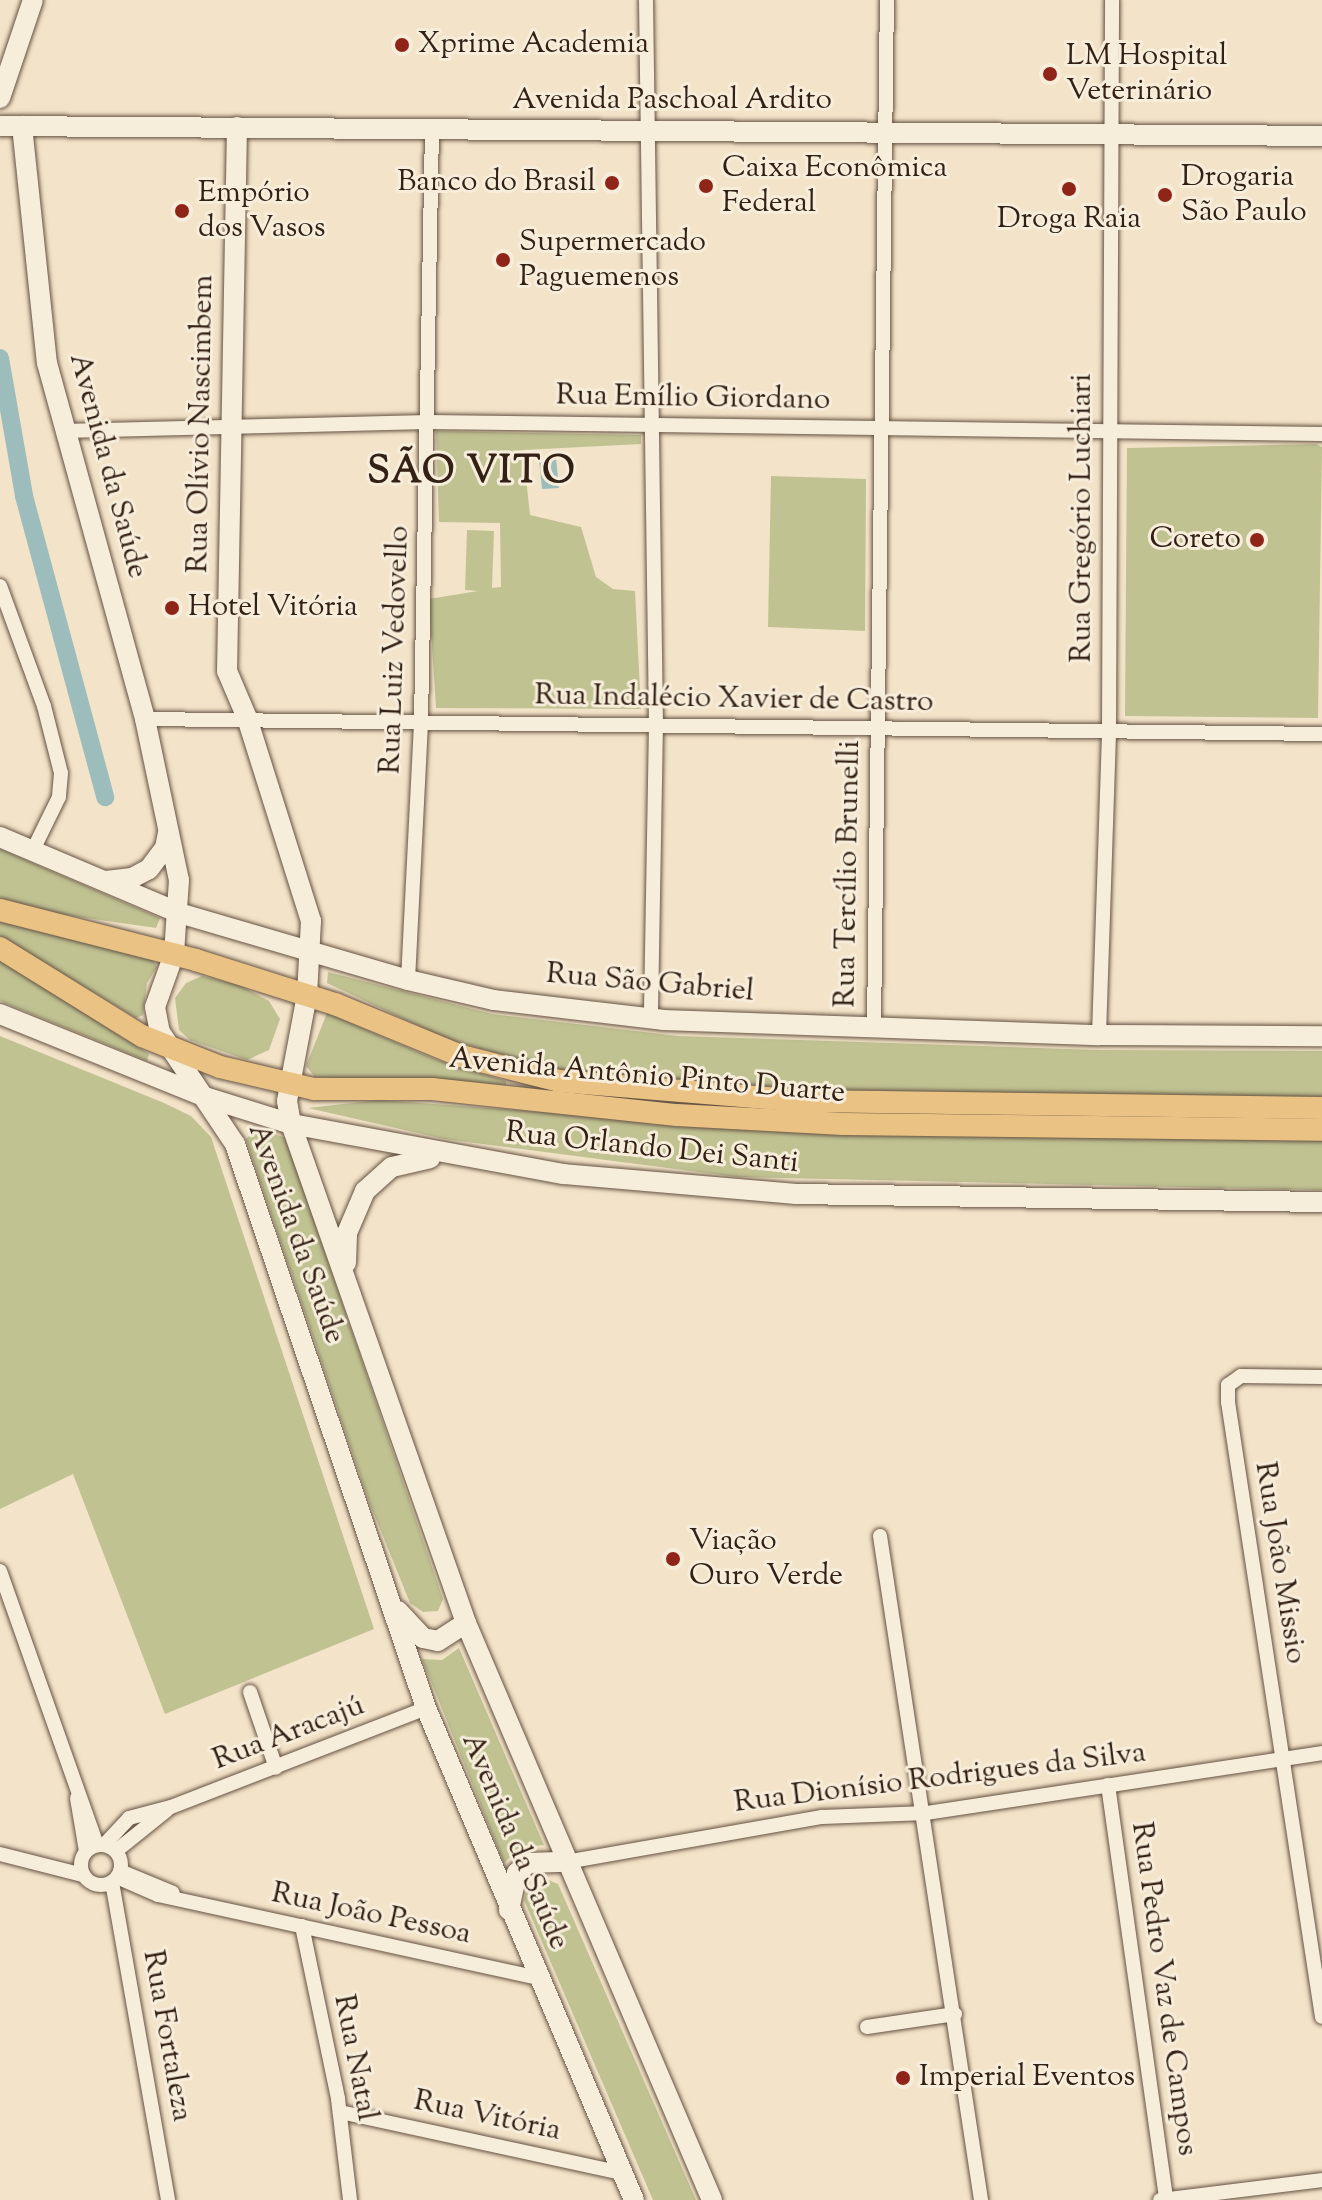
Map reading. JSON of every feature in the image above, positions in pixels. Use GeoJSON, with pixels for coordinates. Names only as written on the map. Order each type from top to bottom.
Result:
{"type":"FeatureCollection","features":[{"type":"Feature","properties":{"kind":"main road"},"geometry":{"type":"LineString","coordinates":[[22,126],[4,111],[0,98],[33,0]]}},
{"type":"Feature","properties":{"kind":"main road","name":"Avenida Paschoal Ardito"},"geometry":{"type":"LineString","coordinates":[[0,126],[1322,136]]}},
{"type":"Feature","properties":{"kind":"main road","name":"Avenida da Saúde"},"geometry":{"type":"LineString","coordinates":[[22,126],[47,363],[63,431],[145,719],[169,825],[179,913],[174,954],[155,1007],[166,1046],[205,1097],[235,1144],[426,1708],[508,1912],[634,2200]]}},
{"type":"Feature","properties":{"kind":"main road","name":"Rua Olívio Nascimbem"},"geometry":{"type":"LineString","coordinates":[[237,127],[227,671],[247,718],[305,894],[311,954],[307,995]]}},
{"type":"Feature","properties":{"kind":"main road"},"geometry":{"type":"LineString","coordinates":[[92,879],[121,880],[149,869],[165,848],[169,825]]}},
{"type":"Feature","properties":{"kind":"main road","name":"Rua São Gabriel"},"geometry":{"type":"LineString","coordinates":[[0,837],[92,879],[179,913],[311,954],[494,1000],[651,1019],[1099,1035],[1322,1036]]}},
{"type":"Feature","properties":{"kind":"main road","name":"Avenida Antônio Pinto Duarte"},"geometry":{"type":"LineString","coordinates":[[0,910],[174,954],[307,995],[471,1059],[559,1081],[644,1091],[803,1101],[1322,1108]]}},
{"type":"Feature","properties":{"kind":"main road","name":"Avenida Antônio Pinto Duarte"},"geometry":{"type":"LineString","coordinates":[[0,948],[166,1046],[220,1067],[289,1085],[337,1090],[432,1089],[677,1115],[843,1124],[1322,1130]]}},
{"type":"Feature","properties":{"kind":"main road","name":"Avenida da Saúde"},"geometry":{"type":"LineString","coordinates":[[307,995],[289,1085],[291,1124],[466,1623],[712,2200]]}},
{"type":"Feature","properties":{"kind":"main road","name":"Rua Orlando Dei Santi"},"geometry":{"type":"LineString","coordinates":[[0,1014],[205,1097],[291,1124],[449,1157],[743,1192],[1322,1202]]}},
{"type":"Feature","properties":{"kind":"main road"},"geometry":{"type":"LineString","coordinates":[[348,1283],[347,1233],[365,1191],[409,1159],[449,1157]]}},
{"type":"Feature","properties":{"kind":"main road"},"geometry":{"type":"LineString","coordinates":[[391,1601],[423,1638],[438,1641],[466,1623]]}},
{"type":"Feature","properties":{"kind":"main road"},"geometry":{"type":"LineString","coordinates":[[508,1912],[517,1873],[528,1863],[566,1862]]}},
{"type":"Feature","properties":{"kind":"street"},"geometry":{"type":"LineString","coordinates":[[646,0],[656,724],[651,1019]]}},
{"type":"Feature","properties":{"kind":"street","name":"Rua Tercílio Brunelli"},"geometry":{"type":"LineString","coordinates":[[874,1028],[887,0]]}},
{"type":"Feature","properties":{"kind":"street","name":"Rua Gregório Luchiari"},"geometry":{"type":"LineString","coordinates":[[1099,1035],[1109,731],[1112,0]]}},
{"type":"Feature","properties":{"kind":"street","name":"Rua Luiz Vedovello"},"geometry":{"type":"LineString","coordinates":[[408,980],[421,722],[432,130]]}},
{"type":"Feature","properties":{"kind":"street","name":"Rua Emílio Giordano"},"geometry":{"type":"LineString","coordinates":[[63,431],[428,422],[1322,434]]}},
{"type":"Feature","properties":{"kind":"street"},"geometry":{"type":"LineString","coordinates":[[0,586],[44,706],[61,773],[59,797],[32,852]]}},
{"type":"Feature","properties":{"kind":"street","name":"Rua Indalécio Xavier de Castro"},"geometry":{"type":"LineString","coordinates":[[145,719],[1322,734]]}},
{"type":"Feature","properties":{"kind":"street","name":"Rua João Missio"},"geometry":{"type":"LineString","coordinates":[[1322,1377],[1241,1376],[1228,1385],[1228,1402],[1322,2017]]}},
{"type":"Feature","properties":{"kind":"street"},"geometry":{"type":"LineString","coordinates":[[880,1536],[926,1813],[981,2200]]}},
{"type":"Feature","properties":{"kind":"street"},"geometry":{"type":"LineString","coordinates":[[0,1571],[73,1774],[95,1855],[7,1856]]}},
{"type":"Feature","properties":{"kind":"street"},"geometry":{"type":"LineString","coordinates":[[250,1692],[276,1768]]}},
{"type":"Feature","properties":{"kind":"street","name":"Rua Aracajú"},"geometry":{"type":"LineString","coordinates":[[95,1855],[120,1821],[171,1807],[426,1708]]}},
{"type":"Feature","properties":{"kind":"street","name":"Rua Dionísio Rodrigues da Silva"},"geometry":{"type":"LineString","coordinates":[[566,1862],[837,1815],[926,1813],[1322,1753]]}},
{"type":"Feature","properties":{"kind":"street","name":"Rua Pedro Vaz de Campos"},"geometry":{"type":"LineString","coordinates":[[1108,1785],[1166,2200]]}},
{"type":"Feature","properties":{"kind":"street","name":"Rua João Pessoa"},"geometry":{"type":"LineString","coordinates":[[95,1855],[93,1883],[116,1876],[145,1892],[539,1978]]}},
{"type":"Feature","properties":{"kind":"street","name":"Rua Fortaleza"},"geometry":{"type":"LineString","coordinates":[[95,1855],[116,1876],[168,2200]]}},
{"type":"Feature","properties":{"kind":"street","name":"Rua Natal"},"geometry":{"type":"LineString","coordinates":[[302,1926],[340,2112],[350,2200]]}},
{"type":"Feature","properties":{"kind":"street"},"geometry":{"type":"LineString","coordinates":[[867,2027],[955,2014]]}},
{"type":"Feature","properties":{"kind":"street","name":"Rua Vitória"},"geometry":{"type":"LineString","coordinates":[[340,2112],[622,2173]]}},
{"type":"Feature","properties":{"kind":"street"},"geometry":{"type":"LineString","coordinates":[[1159,2200],[1322,2180]]}},
{"type":"Feature","properties":{"kind":"green space"},"geometry":{"type":"Polygon","coordinates":[[[436,431],[641,435],[641,444],[523,450],[530,515],[581,527],[596,577],[613,589],[635,591],[641,709],[436,708],[429,599],[478,591],[465,590],[467,530],[494,531],[492,588],[501,587],[500,523],[439,522],[436,431]]]}},
{"type":"Feature","properties":{"kind":"green space"},"geometry":{"type":"Polygon","coordinates":[[[1316,444],[1322,447],[1318,718],[1125,716],[1127,448],[1316,444]]]}},
{"type":"Feature","properties":{"kind":"green space"},"geometry":{"type":"Polygon","coordinates":[[[771,476],[866,479],[865,631],[768,627],[771,476]]]}},
{"type":"Feature","properties":{"kind":"green space"},"geometry":{"type":"Polygon","coordinates":[[[0,849],[160,918],[156,928],[51,913],[0,898],[0,849]]]}},
{"type":"Feature","properties":{"kind":"green space"},"geometry":{"type":"Polygon","coordinates":[[[0,919],[152,958],[157,967],[147,983],[143,1015],[136,1018],[0,936],[0,919]]]}},
{"type":"Feature","properties":{"kind":"green space"},"geometry":{"type":"Polygon","coordinates":[[[0,960],[149,1054],[147,1061],[0,1001],[0,960]]]}},
{"type":"Feature","properties":{"kind":"green space"},"geometry":{"type":"Polygon","coordinates":[[[328,972],[492,1014],[678,1036],[1097,1050],[1322,1051],[1322,1099],[802,1093],[560,1072],[444,1038],[327,983],[328,972]]]}},
{"type":"Feature","properties":{"kind":"green space"},"geometry":{"type":"Polygon","coordinates":[[[202,976],[239,985],[269,1001],[280,1019],[269,1050],[247,1060],[190,1040],[179,1030],[175,998],[186,983],[202,976]]]}},
{"type":"Feature","properties":{"kind":"green space"},"geometry":{"type":"Polygon","coordinates":[[[327,1013],[437,1060],[506,1081],[506,1086],[315,1077],[306,1066],[327,1013]]]}},
{"type":"Feature","properties":{"kind":"green space"},"geometry":{"type":"Polygon","coordinates":[[[0,1036],[164,1103],[191,1116],[211,1137],[374,1629],[165,1714],[73,1474],[0,1509],[0,1036]]]}},
{"type":"Feature","properties":{"kind":"green space"},"geometry":{"type":"Polygon","coordinates":[[[379,1100],[845,1134],[1322,1141],[1322,1190],[737,1177],[444,1139],[308,1108],[379,1100]]]}},
{"type":"Feature","properties":{"kind":"green space"},"geometry":{"type":"Polygon","coordinates":[[[257,1128],[286,1138],[443,1599],[438,1611],[423,1612],[410,1603],[370,1504],[246,1139],[257,1128]]]}},
{"type":"Feature","properties":{"kind":"green space"},"geometry":{"type":"Polygon","coordinates":[[[459,1648],[544,1845],[521,1847],[504,1863],[422,1659],[442,1660],[459,1648]]]}},
{"type":"Feature","properties":{"kind":"green space"},"geometry":{"type":"Polygon","coordinates":[[[546,1879],[558,1884],[696,2200],[653,2200],[524,1900],[528,1888],[546,1879]]]}},
{"type":"Feature","properties":{"kind":"water"},"geometry":{"type":"Polygon","coordinates":[[[556,458],[559,488],[542,489],[539,460],[556,458]]]}},
{"type":"Feature","properties":{"kind":"waterway"},"geometry":{"type":"LineString","coordinates":[[0,358],[24,496],[105,797]]}},
{"type":"Feature","properties":{"kind":"place","name":"Xprime Academia"},"geometry":{"type":"Point","coordinates":[402,45]}},
{"type":"Feature","properties":{"kind":"place","name":"LM Hospital Veterinário"},"geometry":{"type":"Point","coordinates":[1050,74]}},
{"type":"Feature","properties":{"kind":"place","name":"Banco do Brasil"},"geometry":{"type":"Point","coordinates":[612,183]}},
{"type":"Feature","properties":{"kind":"place","name":"Caixa Econômica Federal"},"geometry":{"type":"Point","coordinates":[706,186]}},
{"type":"Feature","properties":{"kind":"place","name":"Droga Raia"},"geometry":{"type":"Point","coordinates":[1069,189]}},
{"type":"Feature","properties":{"kind":"place","name":"Drogaria São Paulo"},"geometry":{"type":"Point","coordinates":[1165,195]}},
{"type":"Feature","properties":{"kind":"place","name":"Empório dos Vasos"},"geometry":{"type":"Point","coordinates":[182,211]}},
{"type":"Feature","properties":{"kind":"place","name":"Supermercado Paguemenos"},"geometry":{"type":"Point","coordinates":[503,260]}},
{"type":"Feature","properties":{"kind":"place","name":"Coreto"},"geometry":{"type":"Point","coordinates":[1257,540]}},
{"type":"Feature","properties":{"kind":"place","name":"Hotel Vitória"},"geometry":{"type":"Point","coordinates":[172,608]}},
{"type":"Feature","properties":{"kind":"place","name":"Viação Ouro Verde"},"geometry":{"type":"Point","coordinates":[673,1559]}},
{"type":"Feature","properties":{"kind":"place","name":"Imperial Eventos"},"geometry":{"type":"Point","coordinates":[903,2078]}},
{"type":"Feature","properties":{"kind":"district","name":"SÃO VITO"},"geometry":{"type":"Point","coordinates":[472,474]}}]}
